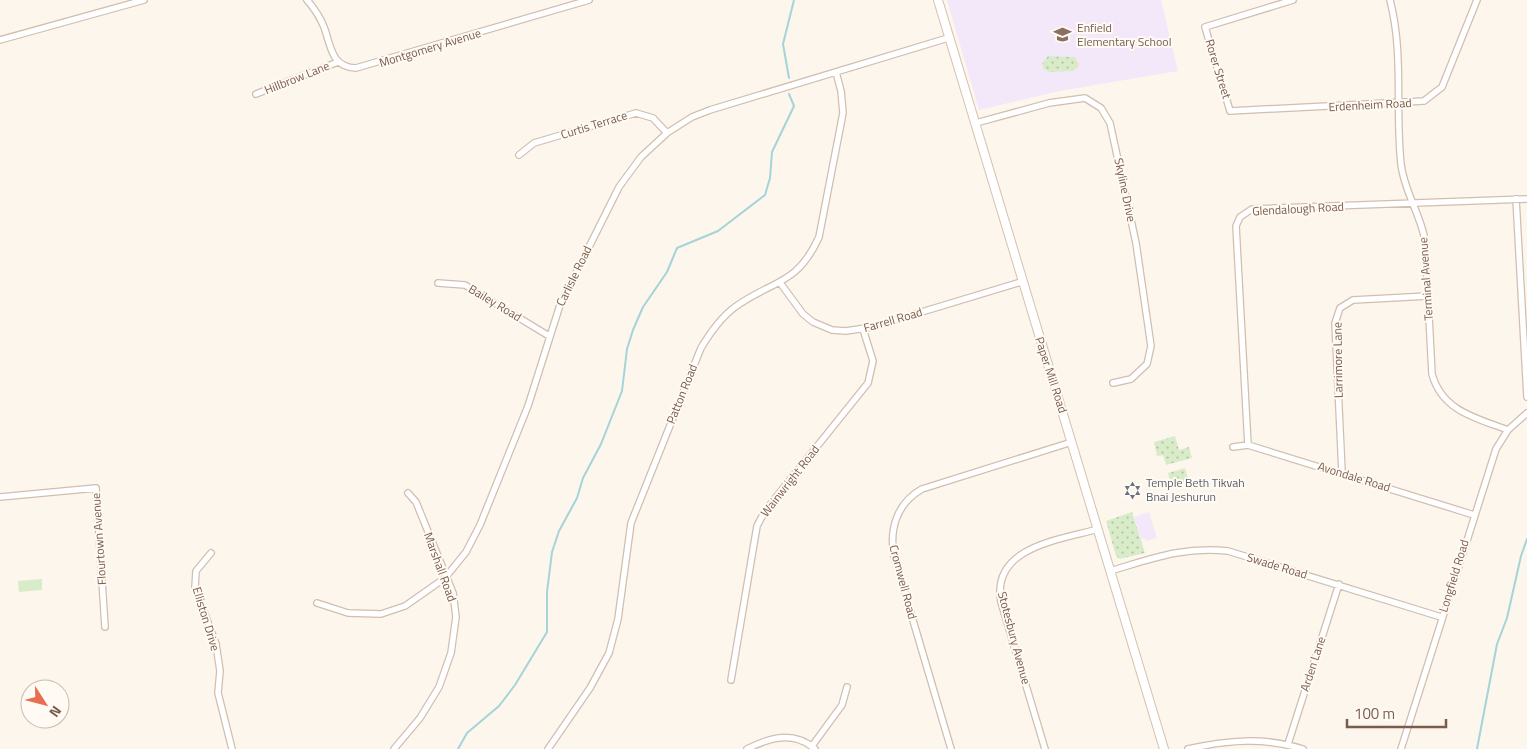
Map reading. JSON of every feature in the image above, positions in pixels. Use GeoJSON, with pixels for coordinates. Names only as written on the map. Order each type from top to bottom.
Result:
{"type":"FeatureCollection","features":[{"type":"Feature","properties":{"kind":"main road","name":"Paper Mill Road"},"geometry":{"type":"LineString","coordinates":[[938,0],[1021,282],[1072,442],[1164,749]]}},
{"type":"Feature","properties":{"kind":"street"},"geometry":{"type":"LineString","coordinates":[[0,40],[144,0]]}},
{"type":"Feature","properties":{"kind":"street"},"geometry":{"type":"LineString","coordinates":[[307,0],[321,21],[332,53],[338,62]]}},
{"type":"Feature","properties":{"kind":"street","name":"Montgomery Avenue"},"geometry":{"type":"LineString","coordinates":[[338,62],[351,68],[367,66],[589,0]]}},
{"type":"Feature","properties":{"kind":"street","name":"Rorer Street"},"geometry":{"type":"LineString","coordinates":[[1230,111],[1205,27],[1294,0]]}},
{"type":"Feature","properties":{"kind":"street","name":"Terminal Avenue"},"geometry":{"type":"LineString","coordinates":[[1390,0],[1398,56],[1402,174],[1422,225],[1425,240],[1432,374],[1439,392],[1457,409],[1508,430]]}},
{"type":"Feature","properties":{"kind":"street","name":"Erdenheim Road"},"geometry":{"type":"LineString","coordinates":[[1230,111],[1424,101],[1442,87],[1477,0]]}},
{"type":"Feature","properties":{"kind":"street","name":"Carlisle Road"},"geometry":{"type":"LineString","coordinates":[[317,603],[348,613],[381,614],[405,606],[446,578],[466,552],[480,525],[531,399],[560,305],[618,187],[641,157],[667,132],[710,110],[948,38]]}},
{"type":"Feature","properties":{"kind":"street","name":"Hillbrow Lane"},"geometry":{"type":"LineString","coordinates":[[256,94],[338,62]]}},
{"type":"Feature","properties":{"kind":"street","name":"Patton Road"},"geometry":{"type":"LineString","coordinates":[[548,749],[590,688],[609,653],[618,619],[631,523],[701,348],[714,328],[729,313],[751,298],[780,284],[797,271],[806,259],[822,228],[843,113],[841,91],[836,72]]}},
{"type":"Feature","properties":{"kind":"street","name":"Skyline Drive"},"geometry":{"type":"LineString","coordinates":[[976,124],[1049,103],[1085,98],[1101,108],[1110,123],[1136,243],[1151,346],[1147,364],[1131,379],[1113,383]]}},
{"type":"Feature","properties":{"kind":"street","name":"Curtis Terrace"},"geometry":{"type":"LineString","coordinates":[[519,155],[534,143],[636,113],[653,118],[667,132]]}},
{"type":"Feature","properties":{"kind":"street"},"geometry":{"type":"LineString","coordinates":[[1516,199],[1524,291],[1527,397]]}},
{"type":"Feature","properties":{"kind":"street","name":"Glendalough Road"},"geometry":{"type":"LineString","coordinates":[[1248,445],[1237,221],[1252,209],[1527,199]]}},
{"type":"Feature","properties":{"kind":"street","name":"Farrell Road"},"geometry":{"type":"LineString","coordinates":[[780,284],[803,314],[816,324],[837,330],[863,328],[1021,282]]}},
{"type":"Feature","properties":{"kind":"street","name":"Bailey Road"},"geometry":{"type":"LineString","coordinates":[[438,283],[465,285],[549,336]]}},
{"type":"Feature","properties":{"kind":"street","name":"Larrimore Lane"},"geometry":{"type":"LineString","coordinates":[[1342,472],[1335,323],[1340,308],[1353,300],[1428,296]]}},
{"type":"Feature","properties":{"kind":"street","name":"Wainwright Road"},"geometry":{"type":"LineString","coordinates":[[731,680],[757,526],[765,511],[868,382],[873,361],[863,328]]}},
{"type":"Feature","properties":{"kind":"street","name":"Longfield Road"},"geometry":{"type":"LineString","coordinates":[[1401,749],[1496,449],[1508,430],[1527,413]]}},
{"type":"Feature","properties":{"kind":"street","name":"Cromwell Road"},"geometry":{"type":"LineString","coordinates":[[951,749],[894,556],[892,540],[896,518],[910,498],[932,484],[1072,442]]}},
{"type":"Feature","properties":{"kind":"street","name":"Avondale Road"},"geometry":{"type":"LineString","coordinates":[[1234,447],[1248,445],[1342,472],[1474,515]]}},
{"type":"Feature","properties":{"kind":"street","name":"Flourtown Avenue"},"geometry":{"type":"LineString","coordinates":[[0,497],[96,488],[105,627]]}},
{"type":"Feature","properties":{"kind":"street","name":"Marshall Road"},"geometry":{"type":"LineString","coordinates":[[394,749],[430,703],[442,679],[451,653],[456,617],[453,593],[416,502],[408,493]]}},
{"type":"Feature","properties":{"kind":"street","name":"Stotesbury Avenue"},"geometry":{"type":"LineString","coordinates":[[1045,749],[1001,602],[1000,583],[1010,564],[1024,552],[1098,529]]}},
{"type":"Feature","properties":{"kind":"street","name":"Swade Road"},"geometry":{"type":"LineString","coordinates":[[1110,571],[1175,552],[1218,550],[1339,584],[1441,618]]}},
{"type":"Feature","properties":{"kind":"street","name":"Elliston Drive"},"geometry":{"type":"LineString","coordinates":[[211,553],[196,571],[196,595],[216,644],[220,671],[218,693],[232,749]]}},
{"type":"Feature","properties":{"kind":"street","name":"Arden Lane"},"geometry":{"type":"LineString","coordinates":[[1288,744],[1339,584]]}},
{"type":"Feature","properties":{"kind":"street"},"geometry":{"type":"LineString","coordinates":[[747,749],[763,741],[781,737],[794,738],[813,748],[842,705],[847,687]]}},
{"type":"Feature","properties":{"kind":"street"},"geometry":{"type":"LineString","coordinates":[[1188,749],[1208,744],[1256,740],[1288,744],[1303,749]]}},
{"type":"Feature","properties":{"kind":"shaded area","name":"Enfield Elementary School"},"geometry":{"type":"Polygon","coordinates":[[[947,0],[1161,0],[1178,71],[1060,91],[979,110],[947,0]]]}},
{"type":"Feature","properties":{"kind":"shaded area"},"geometry":{"type":"Polygon","coordinates":[[[1149,512],[1157,538],[1146,541],[1145,538],[1141,539],[1134,517],[1149,512]]]}},
{"type":"Feature","properties":{"kind":"green space"},"geometry":{"type":"Polygon","coordinates":[[[1048,56],[1075,57],[1079,65],[1073,71],[1049,72],[1044,69],[1042,64],[1048,56]]]}},
{"type":"Feature","properties":{"kind":"green space"},"geometry":{"type":"Polygon","coordinates":[[[1175,436],[1179,450],[1189,447],[1192,458],[1166,465],[1163,455],[1157,456],[1154,442],[1175,436]]]}},
{"type":"Feature","properties":{"kind":"green space"},"geometry":{"type":"Polygon","coordinates":[[[1185,468],[1189,483],[1172,488],[1168,473],[1185,468]]]}},
{"type":"Feature","properties":{"kind":"green space"},"geometry":{"type":"Polygon","coordinates":[[[1132,512],[1145,553],[1120,559],[1116,556],[1106,521],[1132,512]]]}},
{"type":"Feature","properties":{"kind":"green space"},"geometry":{"type":"Polygon","coordinates":[[[42,579],[42,590],[19,592],[18,581],[42,579]]]}},
{"type":"Feature","properties":{"kind":"waterway"},"geometry":{"type":"LineString","coordinates":[[789,78],[783,44],[794,0]]}},
{"type":"Feature","properties":{"kind":"waterway"},"geometry":{"type":"LineString","coordinates":[[458,749],[467,733],[499,706],[515,685],[547,632],[547,592],[552,552],[559,531],[577,498],[583,478],[601,444],[622,391],[627,349],[643,307],[667,272],[677,248],[718,231],[765,195],[770,178],[772,152],[794,106],[789,94]]}},
{"type":"Feature","properties":{"kind":"waterway"},"geometry":{"type":"LineString","coordinates":[[1477,749],[1497,644],[1507,618],[1521,556],[1527,539]]}},
{"type":"Feature","properties":{"kind":"place","name":"Enfield Elementary School"},"geometry":{"type":"Point","coordinates":[1063,35]}},
{"type":"Feature","properties":{"kind":"place","name":"Temple Beth Tikvah Bnai Jeshurun"},"geometry":{"type":"Point","coordinates":[1132,490]}}]}
